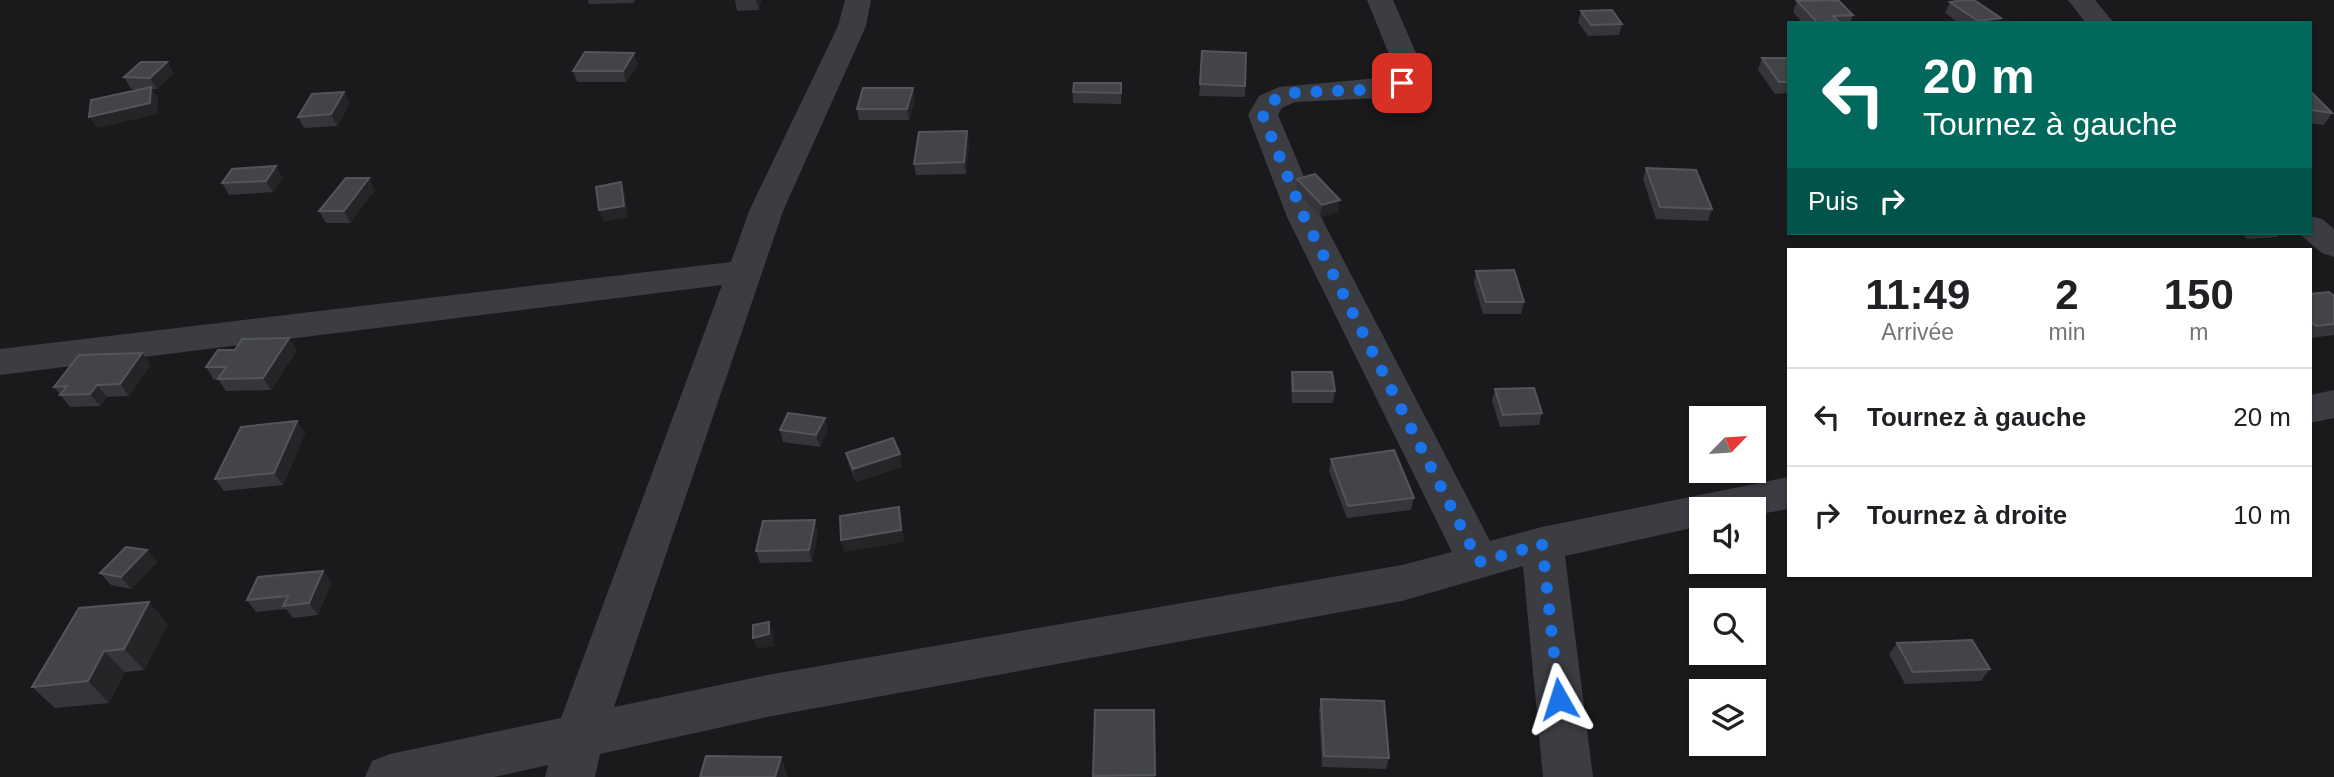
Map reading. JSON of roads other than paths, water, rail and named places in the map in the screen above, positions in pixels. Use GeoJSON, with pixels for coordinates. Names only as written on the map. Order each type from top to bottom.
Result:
{"type":"FeatureCollection","features":[{"type":"Feature","properties":{"kind":"street"},"geometry":{"type":"LineString","coordinates":[[574,757],[766,211],[852,26],[858,0]]}},
{"type":"Feature","properties":{"kind":"street"},"geometry":{"type":"LineString","coordinates":[[1380,0],[1409,69],[1402,83],[1381,89],[1289,93],[1270,102],[1263,116],[1304,217],[1479,562]]}},
{"type":"Feature","properties":{"kind":"street"},"geometry":{"type":"LineString","coordinates":[[2081,0],[2099,21]]}},
{"type":"Feature","properties":{"kind":"street"},"geometry":{"type":"LineString","coordinates":[[2312,228],[2334,246]]}},
{"type":"Feature","properties":{"kind":"street"},"geometry":{"type":"LineString","coordinates":[[0,362],[745,271]]}},
{"type":"Feature","properties":{"kind":"street"},"geometry":{"type":"LineString","coordinates":[[2312,409],[2334,404]]}},
{"type":"Feature","properties":{"kind":"street"},"geometry":{"type":"LineString","coordinates":[[1766,497],[1787,493]]}},
{"type":"Feature","properties":{"kind":"street"},"geometry":{"type":"LineString","coordinates":[[390,777],[574,757],[767,696],[1402,583],[1542,544],[1689,513]]}},
{"type":"Feature","properties":{"kind":"street"},"geometry":{"type":"LineString","coordinates":[[1542,544],[1568,777]]}}]}
